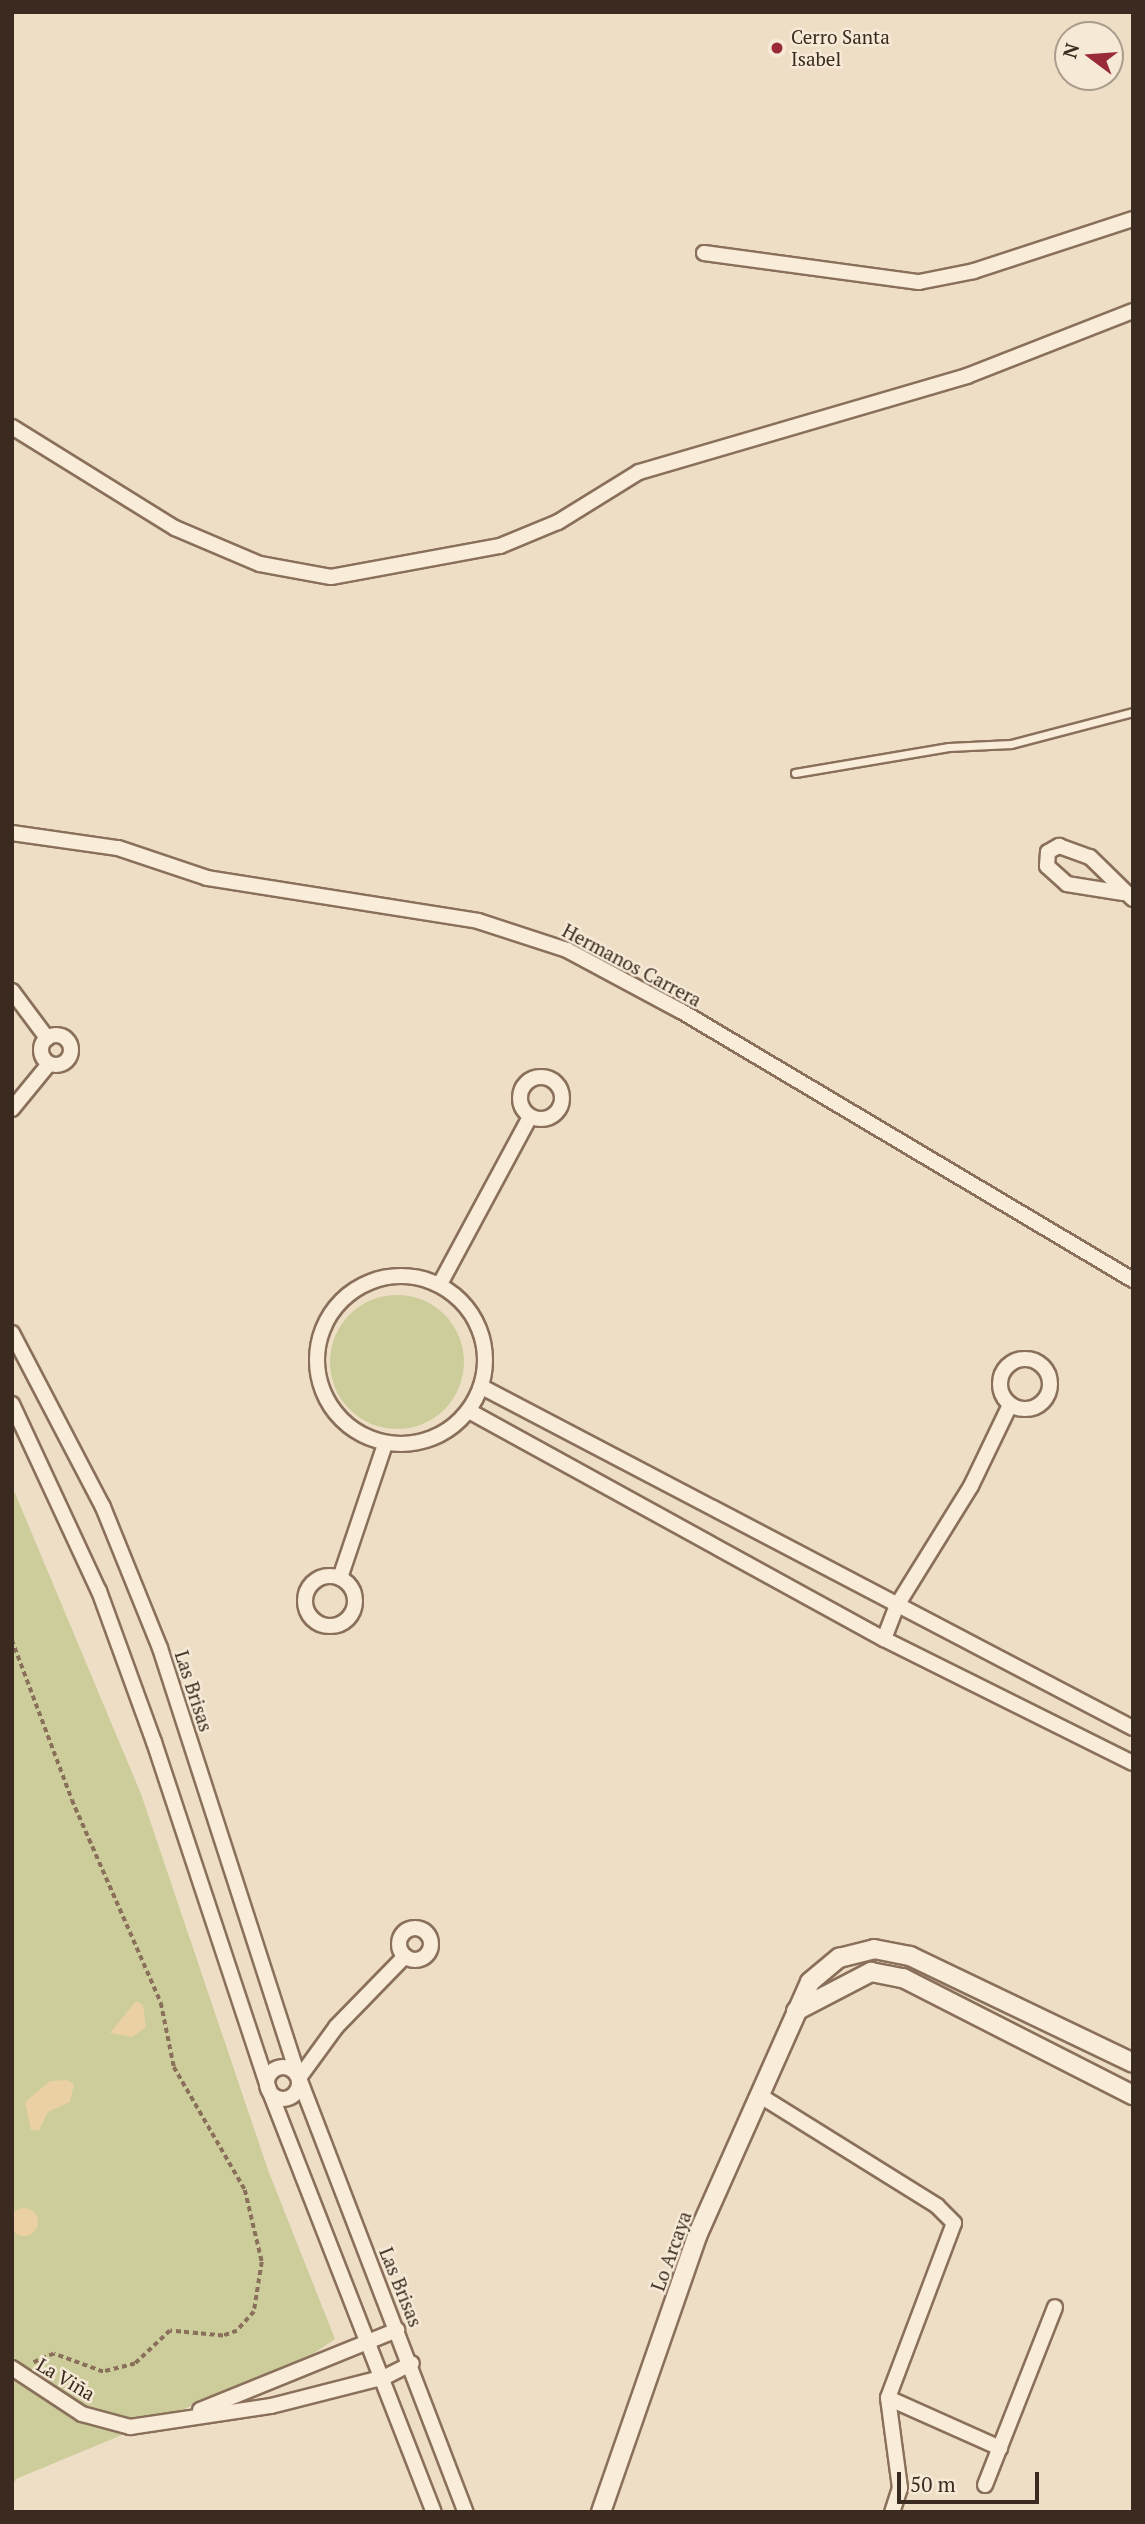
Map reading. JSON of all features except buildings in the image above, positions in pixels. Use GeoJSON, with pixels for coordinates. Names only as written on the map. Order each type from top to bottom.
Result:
{"type":"FeatureCollection","features":[{"type":"Feature","properties":{"kind":"street"},"geometry":{"type":"LineString","coordinates":[[704,253],[919,282],[974,271],[1133,219]]}},
{"type":"Feature","properties":{"kind":"street"},"geometry":{"type":"LineString","coordinates":[[12,428],[175,528],[260,564],[331,577],[500,546],[558,522],[639,472],[967,376],[1133,312]]}},
{"type":"Feature","properties":{"kind":"street","name":"Hermanos Carrera"},"geometry":{"type":"LineString","coordinates":[[12,833],[118,848],[207,878],[478,921],[557,946],[681,1011],[1133,1280]]}},
{"type":"Feature","properties":{"kind":"street"},"geometry":{"type":"LineString","coordinates":[[1059,846],[1090,857],[1128,896],[1067,884],[1047,866],[1048,852],[1059,846]]}},
{"type":"Feature","properties":{"kind":"street"},"geometry":{"type":"LineString","coordinates":[[12,991],[47,1038]]}},
{"type":"Feature","properties":{"kind":"street"},"geometry":{"type":"LineString","coordinates":[[47,1038],[63,1037],[72,1050],[62,1065],[49,1064]]}},
{"type":"Feature","properties":{"kind":"street"},"geometry":{"type":"LineString","coordinates":[[47,1038],[41,1052],[49,1064]]}},
{"type":"Feature","properties":{"kind":"street"},"geometry":{"type":"LineString","coordinates":[[12,1109],[49,1064]]}},
{"type":"Feature","properties":{"kind":"street"},"geometry":{"type":"LineString","coordinates":[[440,1284],[530,1117]]}},
{"type":"Feature","properties":{"kind":"street"},"geometry":{"type":"LineString","coordinates":[[412,1275],[440,1284],[464,1302],[480,1328],[486,1357],[482,1387],[469,1411],[446,1432],[417,1444],[385,1444],[358,1433],[327,1398],[317,1361],[321,1332],[335,1307],[357,1288],[384,1277],[412,1275]]}},
{"type":"Feature","properties":{"kind":"street","name":"Las Brisas"},"geometry":{"type":"LineString","coordinates":[[12,1333],[103,1507],[160,1648],[299,2078],[397,2330],[412,2362],[466,2512]]}},
{"type":"Feature","properties":{"kind":"street"},"geometry":{"type":"LineString","coordinates":[[482,1387],[896,1607],[1133,1728]]}},
{"type":"Feature","properties":{"kind":"street"},"geometry":{"type":"LineString","coordinates":[[12,1405],[103,1604],[268,2087],[385,2377],[434,2512]]}},
{"type":"Feature","properties":{"kind":"street"},"geometry":{"type":"LineString","coordinates":[[884,1639],[896,1607],[971,1486],[1010,1405]]}},
{"type":"Feature","properties":{"kind":"street"},"geometry":{"type":"LineString","coordinates":[[469,1411],[884,1639],[1133,1763]]}},
{"type":"Feature","properties":{"kind":"street"},"geometry":{"type":"LineString","coordinates":[[340,1578],[385,1444]]}},
{"type":"Feature","properties":{"kind":"street","name":"Lo Arcaya"},"geometry":{"type":"LineString","coordinates":[[601,2512],[697,2236],[810,1982],[839,1958],[874,1949],[910,1956],[1133,2063]]}},
{"type":"Feature","properties":{"kind":"street"},"geometry":{"type":"LineString","coordinates":[[299,2078],[292,2069],[277,2068],[268,2078],[268,2087],[275,2097],[288,2099],[298,2091],[299,2078],[336,2026],[405,1956]]}},
{"type":"Feature","properties":{"kind":"street"},"geometry":{"type":"LineString","coordinates":[[796,2011],[871,1972],[904,1978],[1133,2095]]}},
{"type":"Feature","properties":{"kind":"street"},"geometry":{"type":"LineString","coordinates":[[759,2095],[937,2206],[954,2224],[888,2398],[900,2488],[892,2512]]}},
{"type":"Feature","properties":{"kind":"street"},"geometry":{"type":"LineString","coordinates":[[985,2485],[1055,2307]]}},
{"type":"Feature","properties":{"kind":"street"},"geometry":{"type":"LineString","coordinates":[[184,2417],[397,2330]]}},
{"type":"Feature","properties":{"kind":"street"},"geometry":{"type":"LineString","coordinates":[[184,2417],[271,2406],[385,2377],[412,2362]]}},
{"type":"Feature","properties":{"kind":"street","name":"La Viña"},"geometry":{"type":"LineString","coordinates":[[16,2371],[82,2414],[130,2427],[184,2417]]}},
{"type":"Feature","properties":{"kind":"street"},"geometry":{"type":"LineString","coordinates":[[888,2398],[1000,2448]]}},
{"type":"Feature","properties":{"kind":"lane"},"geometry":{"type":"LineString","coordinates":[[794,773],[948,747],[1011,744],[1133,712]]}},
{"type":"Feature","properties":{"kind":"path"},"geometry":{"type":"LineString","coordinates":[[12,1640],[72,1800],[161,2003],[174,2067],[245,2190],[262,2262],[254,2312],[237,2331],[223,2336],[170,2331],[135,2364],[103,2372],[45,2353],[16,2371]]}},
{"type":"Feature","properties":{"kind":"green space"},"geometry":{"type":"Polygon","coordinates":[[[397,1295],[423,1300],[445,1314],[459,1336],[464,1362],[459,1388],[445,1410],[423,1424],[397,1429],[371,1424],[349,1410],[335,1388],[330,1362],[335,1336],[349,1314],[371,1300],[397,1295]]]}},
{"type":"Feature","properties":{"kind":"green space"},"geometry":{"type":"Polygon","coordinates":[[[12,1486],[141,1794],[268,2170],[335,2339],[307,2358],[16,2479],[12,2488],[12,1486]]]}},
{"type":"Feature","properties":{"kind":"sand"},"geometry":{"type":"Polygon","coordinates":[[[136,2001],[143,2005],[146,2027],[132,2037],[110,2033],[136,2001]]]}},
{"type":"Feature","properties":{"kind":"sand"},"geometry":{"type":"Polygon","coordinates":[[[67,2080],[74,2084],[70,2102],[48,2112],[39,2130],[31,2130],[25,2102],[50,2081],[67,2080]]]}},
{"type":"Feature","properties":{"kind":"sand"},"geometry":{"type":"Polygon","coordinates":[[[24,2208],[34,2212],[38,2222],[34,2232],[24,2236],[14,2232],[10,2222],[14,2212],[24,2208]]]}},
{"type":"Feature","properties":{"kind":"place","name":"Cerro Santa Isabel"},"geometry":{"type":"Point","coordinates":[777,48]}}]}
